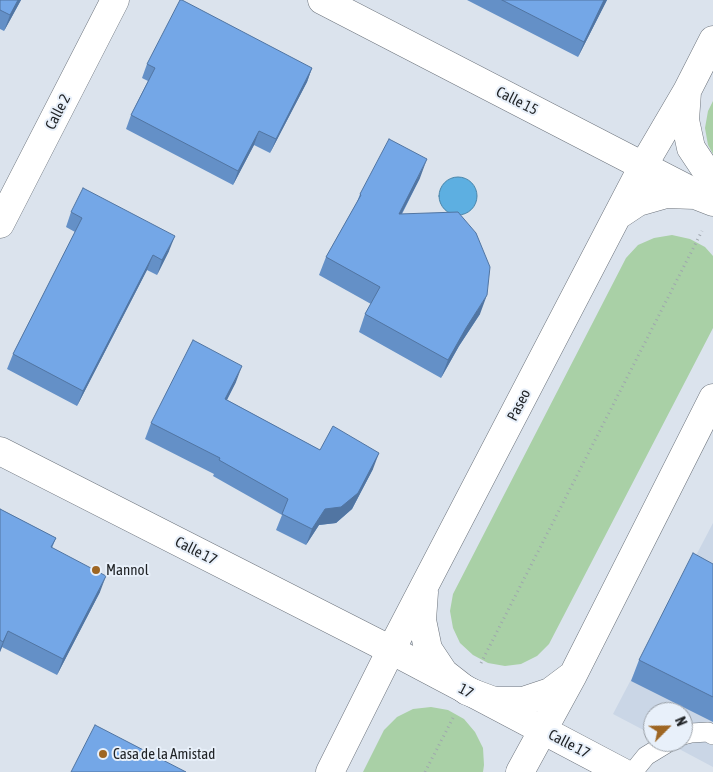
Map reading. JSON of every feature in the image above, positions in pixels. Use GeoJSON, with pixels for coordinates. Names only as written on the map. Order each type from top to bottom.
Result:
{"type":"FeatureCollection","features":[{"type":"Feature","properties":{"kind":"main road","name":"Calle 2"},"geometry":{"type":"LineString","coordinates":[[0,224],[115,0]]}},
{"type":"Feature","properties":{"kind":"main road","name":"Calle 15"},"geometry":{"type":"LineString","coordinates":[[322,0],[713,202]]}},
{"type":"Feature","properties":{"kind":"main road","name":"Paseo"},"geometry":{"type":"LineString","coordinates":[[330,772],[391,650],[643,166],[687,91],[713,40]]}},
{"type":"Feature","properties":{"kind":"main road"},"geometry":{"type":"LineString","coordinates":[[687,91],[685,120],[691,148],[713,178]]}},
{"type":"Feature","properties":{"kind":"main road"},"geometry":{"type":"LineString","coordinates":[[617,216],[638,202],[666,194],[695,195],[713,202]]}},
{"type":"Feature","properties":{"kind":"main road"},"geometry":{"type":"LineString","coordinates":[[520,772],[573,675],[713,398]]}},
{"type":"Feature","properties":{"kind":"main road","name":"Calle 17"},"geometry":{"type":"LineString","coordinates":[[0,451],[391,650]]}},
{"type":"Feature","properties":{"kind":"main road"},"geometry":{"type":"LineString","coordinates":[[424,588],[422,620],[428,649],[444,673],[467,691],[494,701],[523,701],[550,692],[573,675]]}},
{"type":"Feature","properties":{"kind":"main road","name":"17"},"geometry":{"type":"LineString","coordinates":[[391,650],[542,730]]}},
{"type":"Feature","properties":{"kind":"main road","name":"Calle 17"},"geometry":{"type":"LineString","coordinates":[[542,730],[622,772]]}},
{"type":"Feature","properties":{"kind":"lane"},"geometry":{"type":"LineString","coordinates":[[693,732],[708,732],[713,735]]}},
{"type":"Feature","properties":{"kind":"lane"},"geometry":{"type":"LineString","coordinates":[[633,772],[646,756],[652,752]]}},
{"type":"Feature","properties":{"kind":"path"},"geometry":{"type":"LineString","coordinates":[[425,772],[704,228]]}},
{"type":"Feature","properties":{"kind":"shaded area"},"geometry":{"type":"Polygon","coordinates":[[[713,523],[713,767],[685,752],[693,752],[693,702],[643,702],[643,730],[613,714],[713,523]]]}},
{"type":"Feature","properties":{"kind":"green space"},"geometry":{"type":"Polygon","coordinates":[[[713,101],[713,154],[708,145],[705,128],[708,111],[713,101]]]}},
{"type":"Feature","properties":{"kind":"green space"},"geometry":{"type":"Polygon","coordinates":[[[672,235],[690,239],[705,247],[713,256],[713,328],[549,644],[537,656],[521,664],[505,666],[488,663],[473,655],[460,643],[453,628],[450,611],[453,594],[626,258],[638,245],[654,238],[672,235]]]}},
{"type":"Feature","properties":{"kind":"green space"},"geometry":{"type":"Polygon","coordinates":[[[431,707],[448,710],[464,719],[475,732],[483,748],[483,772],[363,772],[384,730],[397,717],[413,709],[431,707]]]}},
{"type":"Feature","properties":{"kind":"water"},"geometry":{"type":"Polygon","coordinates":[[[458,177],[471,183],[477,196],[471,209],[458,215],[445,209],[439,196],[445,183],[458,177]]]}},
{"type":"Feature","properties":{"kind":"building"},"geometry":{"type":"Polygon","coordinates":[[[0,0],[18,0],[10,15],[0,10],[0,0]]]}},
{"type":"Feature","properties":{"kind":"building"},"geometry":{"type":"Polygon","coordinates":[[[180,0],[312,68],[276,139],[259,131],[238,171],[131,115],[155,68],[147,64],[180,0]]]}},
{"type":"Feature","properties":{"kind":"building"},"geometry":{"type":"Polygon","coordinates":[[[502,0],[604,0],[584,42],[502,0]]]}},
{"type":"Feature","properties":{"kind":"building"},"geometry":{"type":"Polygon","coordinates":[[[389,139],[427,159],[399,214],[458,212],[476,233],[490,267],[487,295],[448,360],[365,314],[380,287],[326,257],[361,195],[389,139]]]}},
{"type":"Feature","properties":{"kind":"building"},"geometry":{"type":"Polygon","coordinates":[[[83,188],[175,236],[162,260],[153,255],[83,391],[13,354],[82,218],[71,212],[83,188]]]}},
{"type":"Feature","properties":{"kind":"building"},"geometry":{"type":"Polygon","coordinates":[[[193,340],[242,366],[225,399],[320,450],[333,426],[379,453],[358,493],[341,507],[325,509],[312,529],[282,514],[288,499],[219,460],[220,458],[151,423],[193,340]]]}},
{"type":"Feature","properties":{"kind":"building"},"geometry":{"type":"Polygon","coordinates":[[[0,509],[56,538],[51,547],[106,576],[63,659],[8,631],[3,642],[0,640],[0,509]]]}},
{"type":"Feature","properties":{"kind":"building"},"geometry":{"type":"Polygon","coordinates":[[[693,553],[713,564],[713,697],[639,660],[693,553]]]}},
{"type":"Feature","properties":{"kind":"building"},"geometry":{"type":"Polygon","coordinates":[[[95,725],[186,772],[71,772],[95,725]]]}},
{"type":"Feature","properties":{"kind":"place","name":"Mannol"},"geometry":{"type":"Point","coordinates":[96,570]}},
{"type":"Feature","properties":{"kind":"place","name":"Casa de la Amistad"},"geometry":{"type":"Point","coordinates":[103,754]}}]}
